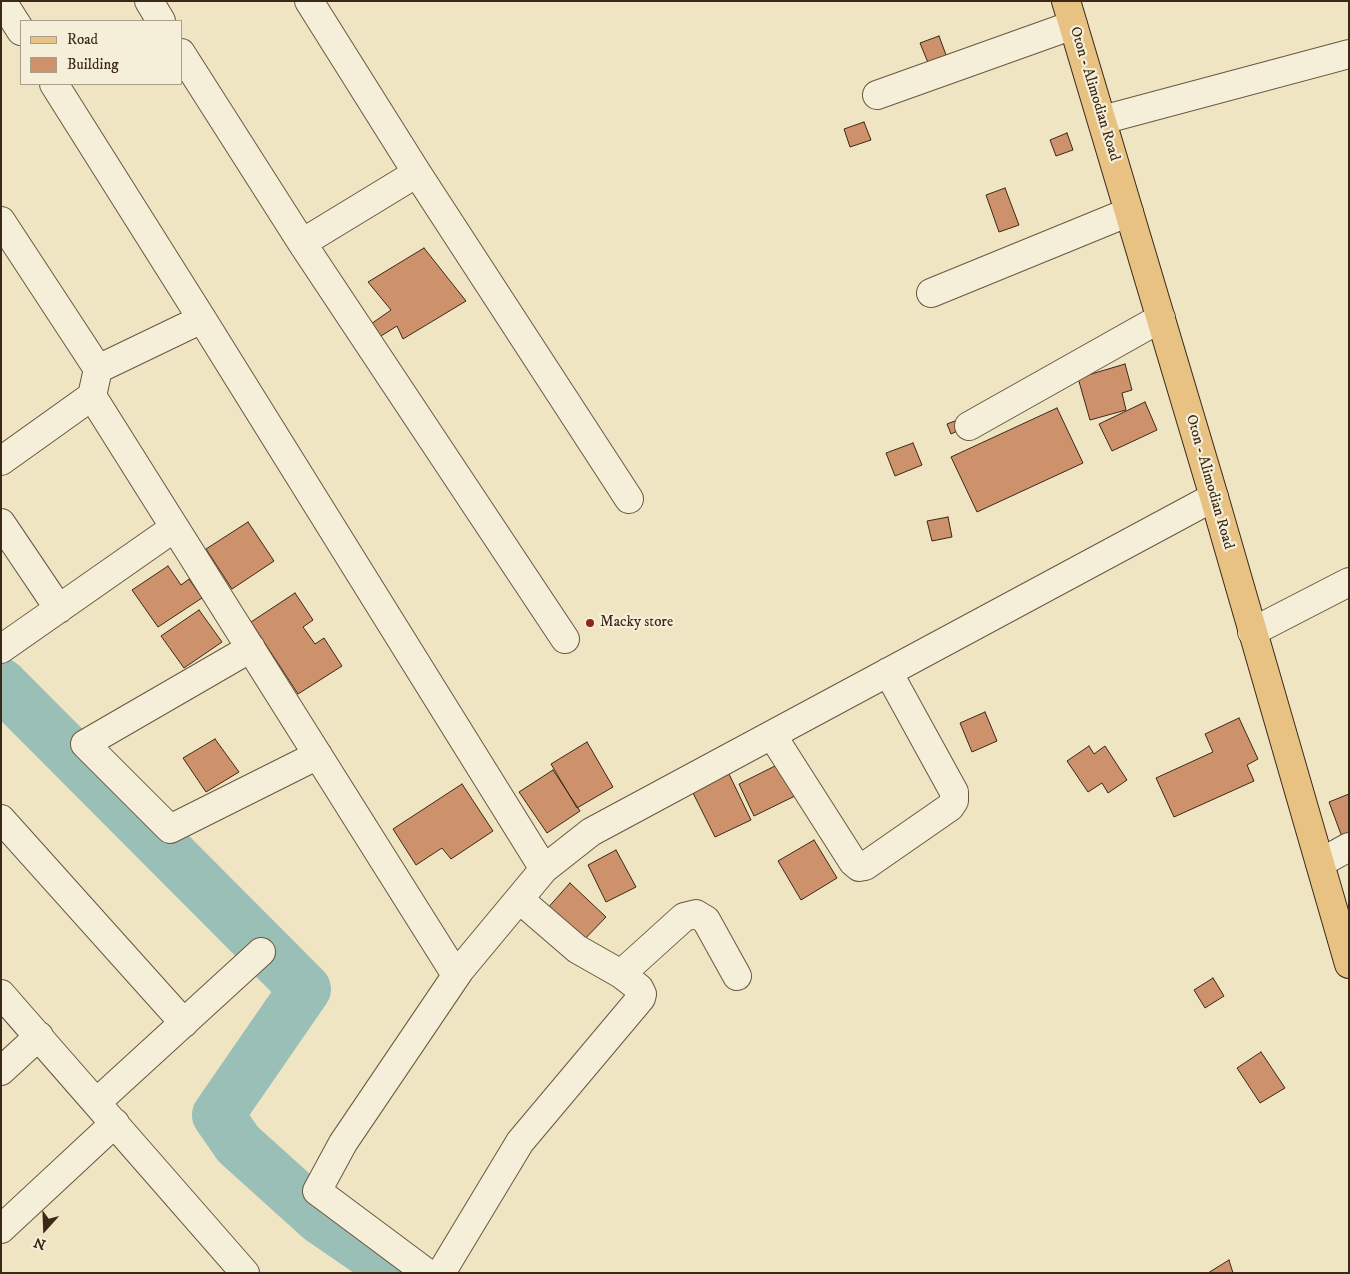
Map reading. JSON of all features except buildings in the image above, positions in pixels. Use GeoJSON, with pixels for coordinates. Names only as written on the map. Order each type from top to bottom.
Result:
{"type":"FeatureCollection","features":[{"type":"Feature","properties":{"kind":"main road","name":"Oton - Alimodian Road"},"geometry":{"type":"LineString","coordinates":[[1070,13],[1214,497],[1349,964]]}},
{"type":"Feature","properties":{"kind":"street"},"geometry":{"type":"LineString","coordinates":[[2,1],[20,29]]}},
{"type":"Feature","properties":{"kind":"street"},"geometry":{"type":"LineString","coordinates":[[149,1],[161,20]]}},
{"type":"Feature","properties":{"kind":"street"},"geometry":{"type":"LineString","coordinates":[[310,1],[417,173],[629,499]]}},
{"type":"Feature","properties":{"kind":"street"},"geometry":{"type":"LineString","coordinates":[[877,95],[1070,13]]}},
{"type":"Feature","properties":{"kind":"street"},"geometry":{"type":"LineString","coordinates":[[182,54],[302,243],[565,639]]}},
{"type":"Feature","properties":{"kind":"street"},"geometry":{"type":"LineString","coordinates":[[1102,120],[1349,54]]}},
{"type":"Feature","properties":{"kind":"street"},"geometry":{"type":"LineString","coordinates":[[55,85],[544,869]]}},
{"type":"Feature","properties":{"kind":"street"},"geometry":{"type":"LineString","coordinates":[[302,243],[417,173]]}},
{"type":"Feature","properties":{"kind":"street"},"geometry":{"type":"LineString","coordinates":[[930,293],[1130,212]]}},
{"type":"Feature","properties":{"kind":"street"},"geometry":{"type":"LineString","coordinates":[[1,221],[98,368],[92,396],[1,462]]}},
{"type":"Feature","properties":{"kind":"street"},"geometry":{"type":"LineString","coordinates":[[969,426],[1161,318]]}},
{"type":"Feature","properties":{"kind":"street"},"geometry":{"type":"LineString","coordinates":[[98,368],[202,319]]}},
{"type":"Feature","properties":{"kind":"street"},"geometry":{"type":"LineString","coordinates":[[92,396],[456,975]]}},
{"type":"Feature","properties":{"kind":"street"},"geometry":{"type":"LineString","coordinates":[[427,1273],[317,1192],[343,1143],[456,975],[544,869],[591,832],[1214,497]]}},
{"type":"Feature","properties":{"kind":"street"},"geometry":{"type":"LineString","coordinates":[[1,524],[58,609]]}},
{"type":"Feature","properties":{"kind":"street"},"geometry":{"type":"LineString","coordinates":[[1,649],[174,528]]}},
{"type":"Feature","properties":{"kind":"street"},"geometry":{"type":"LineString","coordinates":[[1252,632],[1349,582]]}},
{"type":"Feature","properties":{"kind":"street"},"geometry":{"type":"LineString","coordinates":[[251,648],[85,744],[170,829],[318,755]]}},
{"type":"Feature","properties":{"kind":"street"},"geometry":{"type":"LineString","coordinates":[[772,735],[853,862],[859,867],[865,866],[950,807],[954,801],[954,792],[888,672]]}},
{"type":"Feature","properties":{"kind":"street"},"geometry":{"type":"LineString","coordinates":[[1,819],[184,1023]]}},
{"type":"Feature","properties":{"kind":"street"},"geometry":{"type":"LineString","coordinates":[[1320,863],[1349,847]]}},
{"type":"Feature","properties":{"kind":"street"},"geometry":{"type":"LineString","coordinates":[[441,1273],[520,1142],[641,998],[642,994],[640,988],[621,974],[577,949],[519,899]]}},
{"type":"Feature","properties":{"kind":"street"},"geometry":{"type":"LineString","coordinates":[[621,974],[684,917],[696,914],[706,920],[738,976]]}},
{"type":"Feature","properties":{"kind":"street"},"geometry":{"type":"LineString","coordinates":[[97,1102],[261,952]]}},
{"type":"Feature","properties":{"kind":"street"},"geometry":{"type":"LineString","coordinates":[[1,994],[245,1273]]}},
{"type":"Feature","properties":{"kind":"street"},"geometry":{"type":"LineString","coordinates":[[1,1071],[39,1036]]}},
{"type":"Feature","properties":{"kind":"street"},"geometry":{"type":"LineString","coordinates":[[1,1230],[115,1123]]}},
{"type":"Feature","properties":{"kind":"waterway"},"geometry":{"type":"LineString","coordinates":[[1,684],[305,989],[218,1115],[238,1144],[320,1218],[404,1273]]}},
{"type":"Feature","properties":{"kind":"place","name":"Macky store"},"geometry":{"type":"Point","coordinates":[590,623]}}]}
